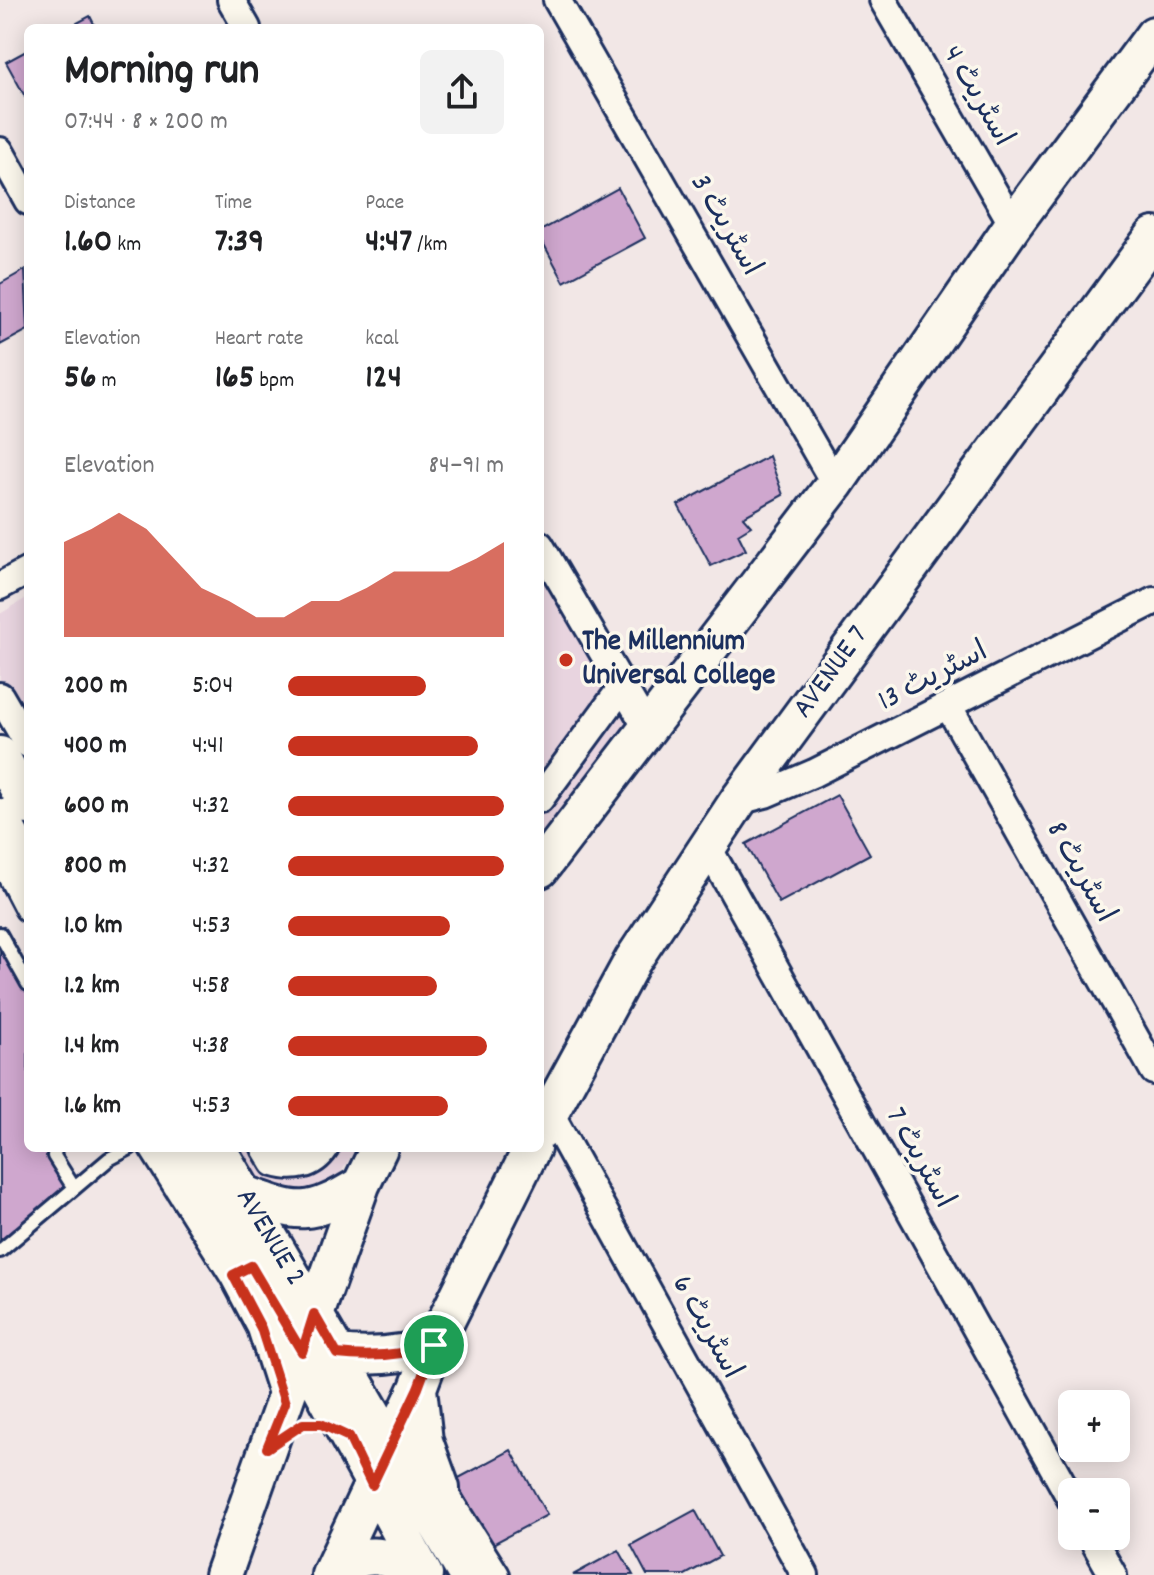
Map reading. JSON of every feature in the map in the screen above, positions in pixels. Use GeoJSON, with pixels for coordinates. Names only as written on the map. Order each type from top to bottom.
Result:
{"type":"FeatureCollection","features":[{"type":"Feature","properties":{"kind":"main road"},"geometry":{"type":"LineString","coordinates":[[544,864],[835,484],[1013,225],[1154,35]]}},
{"type":"Feature","properties":{"kind":"main road","name":"AVENUE 7"},"geometry":{"type":"LineString","coordinates":[[545,1122],[633,960],[738,801],[1154,236]]}},
{"type":"Feature","properties":{"kind":"main road"},"geometry":{"type":"LineString","coordinates":[[0,755],[24,799]]}},
{"type":"Feature","properties":{"kind":"main road"},"geometry":{"type":"LineString","coordinates":[[0,817],[20,859]]}},
{"type":"Feature","properties":{"kind":"main road","name":"AVENUE 2"},"geometry":{"type":"LineString","coordinates":[[186,1152],[242,1271],[319,1353],[392,1444],[467,1575]]}},
{"type":"Feature","properties":{"kind":"main road","name":"AVENUE 2"},"geometry":{"type":"LineString","coordinates":[[219,1152],[314,1314],[319,1353],[349,1437],[372,1485],[424,1575]]}},
{"type":"Feature","properties":{"kind":"main road"},"geometry":{"type":"LineString","coordinates":[[314,1314],[361,1185],[377,1152]]}},
{"type":"Feature","properties":{"kind":"main road"},"geometry":{"type":"LineString","coordinates":[[332,1575],[418,1388],[434,1345],[530,1152]]}},
{"type":"Feature","properties":{"kind":"main road"},"geometry":{"type":"LineString","coordinates":[[242,1193],[273,1206],[311,1210],[335,1201],[361,1185]]}},
{"type":"Feature","properties":{"kind":"main road"},"geometry":{"type":"LineString","coordinates":[[223,1575],[285,1403],[319,1353],[373,1357],[409,1353],[434,1345]]}},
{"type":"Feature","properties":{"kind":"main road"},"geometry":{"type":"LineString","coordinates":[[418,1388],[424,1441],[441,1488],[441,1526]]}},
{"type":"Feature","properties":{"kind":"main road"},"geometry":{"type":"LineString","coordinates":[[267,1448],[303,1424],[321,1424],[349,1437]]}},
{"type":"Feature","properties":{"kind":"main road"},"geometry":{"type":"LineString","coordinates":[[332,1575],[348,1561],[396,1566],[424,1575]]}},
{"type":"Feature","properties":{"kind":"street"},"geometry":{"type":"LineString","coordinates":[[231,0],[245,24]]}},
{"type":"Feature","properties":{"kind":"street","name":"اسٹریٹ 3"},"geometry":{"type":"LineString","coordinates":[[557,0],[835,484]]}},
{"type":"Feature","properties":{"kind":"street","name":"اسٹریٹ 4"},"geometry":{"type":"LineString","coordinates":[[883,0],[1013,225]]}},
{"type":"Feature","properties":{"kind":"street"},"geometry":{"type":"LineString","coordinates":[[0,151],[24,194]]}},
{"type":"Feature","properties":{"kind":"street"},"geometry":{"type":"LineString","coordinates":[[544,552],[647,728]]}},
{"type":"Feature","properties":{"kind":"street"},"geometry":{"type":"LineString","coordinates":[[0,586],[24,573]]}},
{"type":"Feature","properties":{"kind":"street","name":"اسٹریٹ 13"},"geometry":{"type":"LineString","coordinates":[[738,801],[765,794],[814,773],[1154,601]]}},
{"type":"Feature","properties":{"kind":"street"},"geometry":{"type":"LineString","coordinates":[[544,794],[623,686]]}},
{"type":"Feature","properties":{"kind":"street"},"geometry":{"type":"LineString","coordinates":[[0,696],[24,737]]}},
{"type":"Feature","properties":{"kind":"street","name":"اسٹریٹ 8"},"geometry":{"type":"LineString","coordinates":[[949,707],[1154,1071]]}},
{"type":"Feature","properties":{"kind":"street","name":"اسٹریٹ 7"},"geometry":{"type":"LineString","coordinates":[[709,849],[1059,1478]]}},
{"type":"Feature","properties":{"kind":"street"},"geometry":{"type":"LineString","coordinates":[[20,859],[24,884]]}},
{"type":"Feature","properties":{"kind":"street","name":"اسٹریٹ 6"},"geometry":{"type":"LineString","coordinates":[[545,1122],[805,1575]]}},
{"type":"Feature","properties":{"kind":"street"},"geometry":{"type":"LineString","coordinates":[[156,1152],[242,1271],[285,1403]]}},
{"type":"Feature","properties":{"kind":"street"},"geometry":{"type":"LineString","coordinates":[[267,1152],[274,1163],[290,1168],[310,1162],[321,1152]]}},
{"type":"Feature","properties":{"kind":"street"},"geometry":{"type":"LineString","coordinates":[[441,1488],[496,1575]]}},
{"type":"Feature","properties":{"kind":"street"},"geometry":{"type":"LineString","coordinates":[[1099,1550],[1113,1575]]}},
{"type":"Feature","properties":{"kind":"lane"},"geometry":{"type":"LineString","coordinates":[[0,934],[24,977]]}},
{"type":"Feature","properties":{"kind":"lane"},"geometry":{"type":"LineString","coordinates":[[54,1152],[74,1188]]}},
{"type":"Feature","properties":{"kind":"lane"},"geometry":{"type":"LineString","coordinates":[[0,1251],[109,1159],[122,1152]]}},
{"type":"Feature","properties":{"kind":"shaded area","name":"The Millennium Universal College"},"geometry":{"type":"Polygon","coordinates":[[[544,579],[633,729],[544,849],[544,579]]]}},
{"type":"Feature","properties":{"kind":"shaded area"},"geometry":{"type":"Polygon","coordinates":[[[24,599],[24,744],[0,699],[0,614],[24,599]]]}},
{"type":"Feature","properties":{"kind":"shaded area"},"geometry":{"type":"Polygon","coordinates":[[[240,1152],[354,1152],[327,1195],[276,1200],[252,1174],[240,1152]]]}},
{"type":"Feature","properties":{"kind":"building"},"geometry":{"type":"Polygon","coordinates":[[[90,16],[94,24],[75,24],[90,16]]]}},
{"type":"Feature","properties":{"kind":"building"},"geometry":{"type":"Polygon","coordinates":[[[24,52],[24,95],[6,62],[24,52]]]}},
{"type":"Feature","properties":{"kind":"building"},"geometry":{"type":"Polygon","coordinates":[[[618,188],[645,238],[564,282],[544,244],[544,229],[618,188]]]}},
{"type":"Feature","properties":{"kind":"building"},"geometry":{"type":"Polygon","coordinates":[[[24,271],[24,332],[0,345],[0,284],[24,271]]]}},
{"type":"Feature","properties":{"kind":"building"},"geometry":{"type":"Polygon","coordinates":[[[769,456],[783,495],[743,517],[751,526],[738,534],[746,550],[711,566],[678,505],[769,456]]]}},
{"type":"Feature","properties":{"kind":"building"},"geometry":{"type":"Polygon","coordinates":[[[837,795],[870,854],[779,903],[746,844],[837,795]]]}},
{"type":"Feature","properties":{"kind":"building"},"geometry":{"type":"Polygon","coordinates":[[[0,934],[24,977],[24,1152],[57,1152],[74,1188],[0,1251],[0,934]]]}},
{"type":"Feature","properties":{"kind":"building"},"geometry":{"type":"Polygon","coordinates":[[[511,1450],[547,1515],[491,1545],[455,1480],[511,1450]]]}},
{"type":"Feature","properties":{"kind":"building"},"geometry":{"type":"Polygon","coordinates":[[[695,1510],[720,1556],[685,1575],[647,1575],[631,1545],[695,1510]]]}},
{"type":"Feature","properties":{"kind":"building"},"geometry":{"type":"Polygon","coordinates":[[[619,1550],[633,1575],[573,1575],[619,1550]]]}},
{"type":"Feature","properties":{"kind":"place","name":"The Millennium Universal College"},"geometry":{"type":"Point","coordinates":[566,660]}},
{"type":"Feature","properties":{"kind":"route"},"geometry":{"type":"LineString","coordinates":[[251,1266],[302,1352],[314,1314],[337,1354],[373,1357],[409,1353],[434,1345],[418,1388],[372,1485],[349,1437],[321,1424],[303,1424],[267,1448],[285,1403],[261,1328],[233,1275],[251,1266]]}}]}
